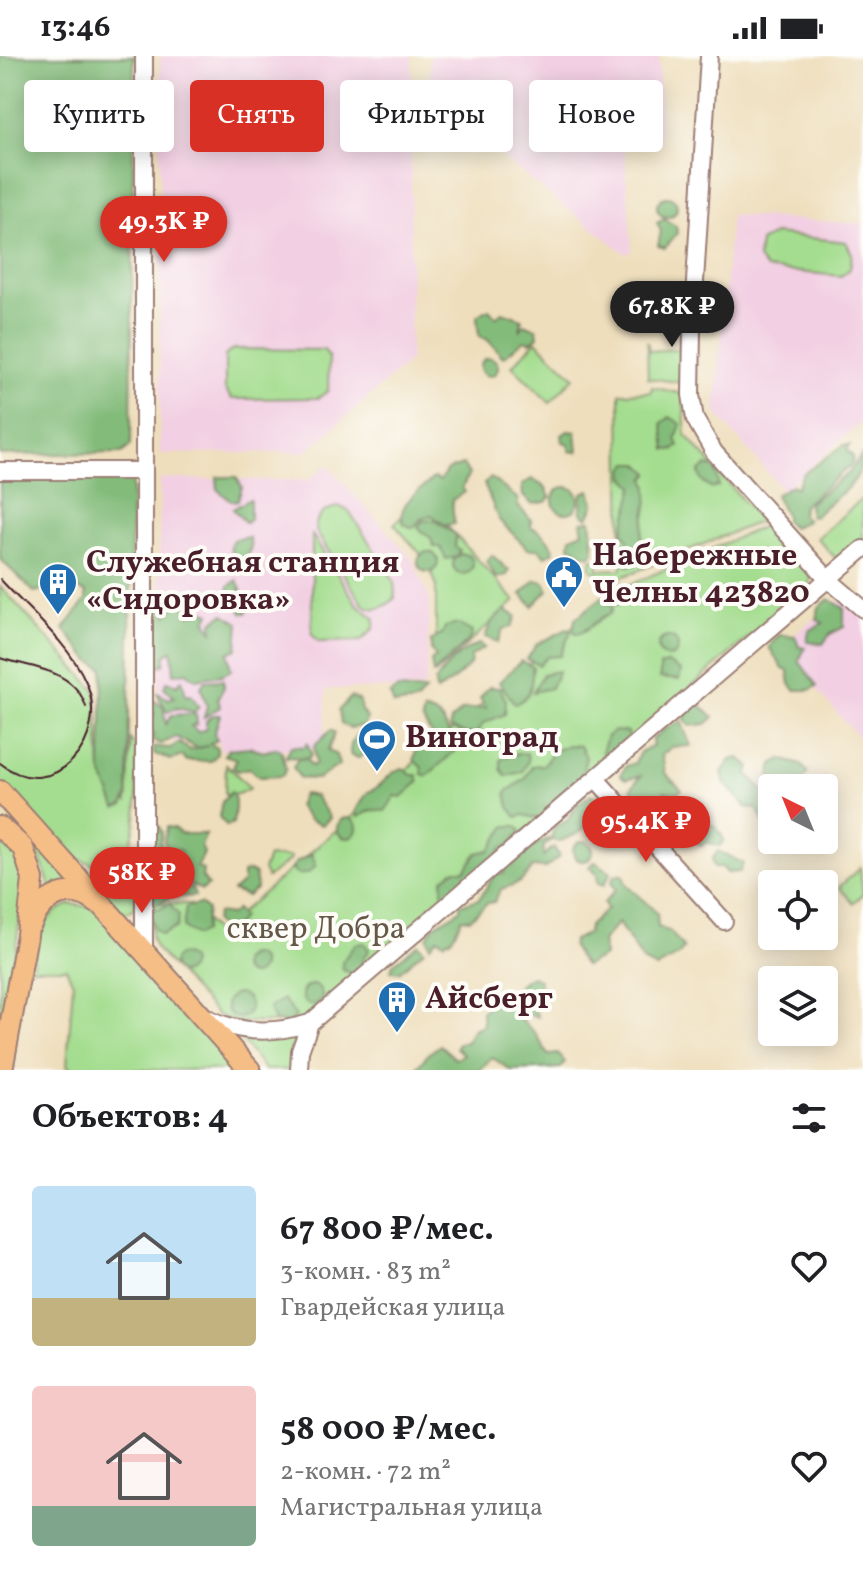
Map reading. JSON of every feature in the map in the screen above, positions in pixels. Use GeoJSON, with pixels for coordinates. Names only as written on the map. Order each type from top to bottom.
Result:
{"type":"FeatureCollection","features":[{"type":"Feature","properties":{"kind":"main road"},"geometry":{"type":"LineString","coordinates":[[0,791],[250,1070]]}},
{"type":"Feature","properties":{"kind":"main road"},"geometry":{"type":"LineString","coordinates":[[0,827],[21,844],[33,879],[27,935],[2,1070]]}},
{"type":"Feature","properties":{"kind":"main road"},"geometry":{"type":"LineString","coordinates":[[27,935],[40,907],[62,893],[90,898],[115,918]]}},
{"type":"Feature","properties":{"kind":"street"},"geometry":{"type":"LineString","coordinates":[[144,56],[144,950]]}},
{"type":"Feature","properties":{"kind":"street"},"geometry":{"type":"LineString","coordinates":[[709,56],[692,330],[691,395],[695,419],[714,452],[828,579],[863,609]]}},
{"type":"Feature","properties":{"kind":"street"},"geometry":{"type":"LineString","coordinates":[[0,471],[144,471]]}},
{"type":"Feature","properties":{"kind":"street"},"geometry":{"type":"LineString","coordinates":[[201,1015],[225,1025],[253,1030],[278,1031],[310,1023],[863,549]]}},
{"type":"Feature","properties":{"kind":"street"},"geometry":{"type":"LineString","coordinates":[[597,780],[724,921]]}},
{"type":"Feature","properties":{"kind":"street"},"geometry":{"type":"LineString","coordinates":[[299,1070],[300,1051],[310,1023]]}},
{"type":"Feature","properties":{"kind":"shaded area"},"geometry":{"type":"Polygon","coordinates":[[[160,56],[412,56],[412,80],[340,80],[340,152],[411,152],[410,361],[306,452],[160,454],[160,152],[174,152],[174,80],[160,80],[160,56]]]}},
{"type":"Feature","properties":{"kind":"shaded area"},"geometry":{"type":"Polygon","coordinates":[[[430,56],[659,56],[659,80],[529,80],[529,152],[625,152],[632,250],[626,254],[498,152],[513,152],[513,80],[430,80],[430,56]]]}},
{"type":"Feature","properties":{"kind":"shaded area"},"geometry":{"type":"Polygon","coordinates":[[[731,215],[863,224],[863,421],[783,490],[715,412],[731,215]]]}},
{"type":"Feature","properties":{"kind":"shaded area"},"geometry":{"type":"Polygon","coordinates":[[[327,465],[412,558],[430,599],[426,685],[422,688],[326,689],[324,749],[220,750],[219,742],[158,741],[160,479],[309,480],[327,465]]]}},
{"type":"Feature","properties":{"kind":"shaded area"},"geometry":{"type":"Polygon","coordinates":[[[835,601],[843,602],[863,617],[863,732],[858,737],[780,647],[835,601]]]}},
{"type":"Feature","properties":{"kind":"green space"},"geometry":{"type":"Polygon","coordinates":[[[0,56],[134,56],[134,80],[24,80],[24,152],[133,152],[131,445],[122,453],[0,455],[0,56]]]}},
{"type":"Feature","properties":{"kind":"green space"},"geometry":{"type":"Polygon","coordinates":[[[667,197],[674,200],[677,207],[674,214],[667,217],[660,214],[657,207],[660,200],[667,197]]]}},
{"type":"Feature","properties":{"kind":"green space"},"geometry":{"type":"Polygon","coordinates":[[[664,219],[676,226],[677,233],[665,248],[658,246],[661,231],[657,223],[664,219]]]}},
{"type":"Feature","properties":{"kind":"green space"},"geometry":{"type":"Polygon","coordinates":[[[775,234],[846,242],[852,254],[850,269],[841,276],[766,269],[758,259],[760,242],[775,234]]]}},
{"type":"Feature","properties":{"kind":"green space"},"geometry":{"type":"Polygon","coordinates":[[[489,309],[496,317],[502,312],[522,319],[520,331],[524,324],[537,329],[538,336],[531,342],[525,340],[503,357],[488,340],[479,336],[477,316],[489,309]]]}},
{"type":"Feature","properties":{"kind":"green space"},"geometry":{"type":"Polygon","coordinates":[[[680,339],[686,344],[684,383],[648,378],[647,341],[649,351],[680,349],[680,339]]]}},
{"type":"Feature","properties":{"kind":"green space"},"geometry":{"type":"Polygon","coordinates":[[[536,341],[574,377],[550,403],[512,366],[536,341]]]}},
{"type":"Feature","properties":{"kind":"green space"},"geometry":{"type":"Polygon","coordinates":[[[233,349],[324,350],[329,358],[328,391],[318,398],[232,399],[225,390],[225,356],[233,349]]]}},
{"type":"Feature","properties":{"kind":"green space"},"geometry":{"type":"Polygon","coordinates":[[[485,358],[493,358],[498,367],[496,374],[485,376],[480,371],[480,363],[485,358]]]}},
{"type":"Feature","properties":{"kind":"green space"},"geometry":{"type":"Polygon","coordinates":[[[652,387],[683,394],[686,435],[761,521],[617,579],[604,581],[591,568],[591,560],[598,559],[598,570],[622,569],[620,393],[651,392],[652,387]]]}},
{"type":"Feature","properties":{"kind":"green space"},"geometry":{"type":"Polygon","coordinates":[[[670,417],[681,424],[676,439],[679,446],[666,450],[662,423],[670,417]]]}},
{"type":"Feature","properties":{"kind":"green space"},"geometry":{"type":"Polygon","coordinates":[[[568,431],[576,432],[578,452],[569,451],[569,444],[563,442],[562,435],[568,431]]]}},
{"type":"Feature","properties":{"kind":"green space"},"geometry":{"type":"Polygon","coordinates":[[[844,445],[850,445],[847,450],[853,456],[852,464],[803,506],[802,515],[807,521],[792,527],[785,520],[775,495],[792,485],[796,488],[803,474],[844,445]]]}},
{"type":"Feature","properties":{"kind":"green space"},"geometry":{"type":"Polygon","coordinates":[[[861,456],[857,476],[851,484],[815,517],[810,516],[809,503],[849,473],[861,456]]]}},
{"type":"Feature","properties":{"kind":"green space"},"geometry":{"type":"Polygon","coordinates":[[[629,463],[639,463],[650,473],[645,479],[648,496],[642,536],[644,554],[635,565],[627,566],[624,555],[628,540],[623,532],[634,486],[625,477],[624,469],[629,463]]]}},
{"type":"Feature","properties":{"kind":"green space"},"geometry":{"type":"Polygon","coordinates":[[[463,465],[469,474],[462,488],[465,492],[452,500],[454,524],[445,525],[431,515],[421,519],[413,528],[404,524],[403,510],[411,498],[434,478],[440,481],[447,470],[463,465]]]}},
{"type":"Feature","properties":{"kind":"green space"},"geometry":{"type":"Polygon","coordinates":[[[706,466],[715,468],[719,486],[711,488],[702,481],[699,472],[706,466]]]}},
{"type":"Feature","properties":{"kind":"green space"},"geometry":{"type":"Polygon","coordinates":[[[126,476],[132,480],[128,795],[123,806],[116,808],[101,770],[103,668],[90,661],[64,629],[86,600],[86,593],[71,585],[34,592],[0,559],[0,478],[126,476]]]}},
{"type":"Feature","properties":{"kind":"green space"},"geometry":{"type":"Polygon","coordinates":[[[217,477],[236,477],[242,487],[238,500],[231,501],[218,490],[217,477]]]}},
{"type":"Feature","properties":{"kind":"green space"},"geometry":{"type":"Polygon","coordinates":[[[491,478],[518,499],[518,506],[531,520],[531,527],[545,537],[554,552],[545,556],[539,549],[528,549],[499,520],[484,484],[491,478]]]}},
{"type":"Feature","properties":{"kind":"green space"},"geometry":{"type":"Polygon","coordinates":[[[532,479],[546,488],[550,497],[546,502],[532,504],[523,496],[522,485],[532,479]]]}},
{"type":"Feature","properties":{"kind":"green space"},"geometry":{"type":"Polygon","coordinates":[[[566,487],[575,491],[579,500],[575,509],[566,513],[557,509],[553,500],[557,491],[566,487]]]}},
{"type":"Feature","properties":{"kind":"green space"},"geometry":{"type":"Polygon","coordinates":[[[590,490],[594,505],[588,518],[581,513],[582,493],[590,490]]]}},
{"type":"Feature","properties":{"kind":"green space"},"geometry":{"type":"Polygon","coordinates":[[[422,498],[515,601],[436,673],[436,583],[426,560],[394,524],[422,498]]]}},
{"type":"Feature","properties":{"kind":"green space"},"geometry":{"type":"Polygon","coordinates":[[[863,498],[863,543],[840,563],[817,538],[863,498]]]}},
{"type":"Feature","properties":{"kind":"green space"},"geometry":{"type":"Polygon","coordinates":[[[250,499],[250,519],[246,523],[233,509],[250,499]]]}},
{"type":"Feature","properties":{"kind":"green space"},"geometry":{"type":"Polygon","coordinates":[[[340,507],[349,511],[394,581],[395,598],[384,606],[371,608],[363,604],[317,533],[318,518],[330,509],[340,507]]]}},
{"type":"Feature","properties":{"kind":"green space"},"geometry":{"type":"Polygon","coordinates":[[[435,520],[456,535],[455,547],[460,550],[457,557],[446,559],[440,547],[434,547],[431,538],[418,528],[422,521],[435,520]]]}},
{"type":"Feature","properties":{"kind":"green space"},"geometry":{"type":"Polygon","coordinates":[[[591,520],[594,552],[591,556],[577,553],[576,548],[570,546],[571,537],[583,532],[581,522],[591,520]]]}},
{"type":"Feature","properties":{"kind":"green space","name":"сквер Добра"},"geometry":{"type":"Polygon","coordinates":[[[766,525],[806,569],[811,577],[809,585],[304,1023],[235,1022],[217,1015],[156,949],[152,941],[148,903],[190,904],[217,933],[611,593],[766,525]]]}},
{"type":"Feature","properties":{"kind":"green space"},"geometry":{"type":"Polygon","coordinates":[[[312,535],[357,604],[375,619],[374,628],[361,641],[319,642],[312,634],[312,535]]]}},
{"type":"Feature","properties":{"kind":"green space"},"geometry":{"type":"Polygon","coordinates":[[[249,537],[251,546],[247,560],[242,562],[240,573],[235,573],[230,546],[233,540],[249,537]]]}},
{"type":"Feature","properties":{"kind":"green space"},"geometry":{"type":"Polygon","coordinates":[[[424,552],[432,552],[438,562],[432,572],[424,572],[418,566],[418,558],[424,552]]]}},
{"type":"Feature","properties":{"kind":"green space"},"geometry":{"type":"Polygon","coordinates":[[[463,554],[470,557],[473,564],[470,571],[463,574],[456,571],[453,564],[456,557],[463,554]]]}},
{"type":"Feature","properties":{"kind":"green space"},"geometry":{"type":"Polygon","coordinates":[[[492,555],[509,571],[507,575],[496,578],[487,561],[492,555]]]}},
{"type":"Feature","properties":{"kind":"green space"},"geometry":{"type":"Polygon","coordinates":[[[237,580],[244,597],[251,602],[246,613],[242,613],[228,591],[237,580]]]}},
{"type":"Feature","properties":{"kind":"green space"},"geometry":{"type":"Polygon","coordinates":[[[536,580],[544,582],[548,590],[533,606],[521,594],[536,580]]]}},
{"type":"Feature","properties":{"kind":"green space"},"geometry":{"type":"Polygon","coordinates":[[[620,583],[628,586],[631,594],[628,602],[620,605],[612,602],[609,594],[612,586],[620,583]]]}},
{"type":"Feature","properties":{"kind":"green space"},"geometry":{"type":"Polygon","coordinates":[[[0,586],[96,691],[101,770],[127,802],[131,740],[136,747],[135,824],[128,848],[115,860],[95,864],[80,860],[65,850],[50,838],[0,783],[0,586]]]}},
{"type":"Feature","properties":{"kind":"green space"},"geometry":{"type":"Polygon","coordinates":[[[602,597],[613,607],[611,613],[577,634],[573,630],[575,619],[602,597]]]}},
{"type":"Feature","properties":{"kind":"green space"},"geometry":{"type":"Polygon","coordinates":[[[829,599],[844,608],[844,627],[830,634],[823,644],[807,642],[809,631],[823,623],[817,619],[819,607],[829,599]]]}},
{"type":"Feature","properties":{"kind":"green space"},"geometry":{"type":"Polygon","coordinates":[[[184,604],[189,615],[205,611],[210,613],[206,622],[213,631],[212,622],[224,614],[239,623],[237,649],[228,653],[231,670],[222,675],[196,679],[186,672],[174,674],[172,650],[165,655],[164,665],[153,667],[148,660],[153,645],[149,613],[162,609],[167,615],[177,605],[184,604]]]}},
{"type":"Feature","properties":{"kind":"green space"},"geometry":{"type":"Polygon","coordinates":[[[505,610],[516,616],[512,627],[503,629],[498,642],[485,637],[492,621],[505,610]]]}},
{"type":"Feature","properties":{"kind":"green space"},"geometry":{"type":"Polygon","coordinates":[[[458,624],[472,632],[471,638],[433,674],[431,661],[436,657],[431,650],[431,641],[442,634],[445,627],[458,624]]]}},
{"type":"Feature","properties":{"kind":"green space"},"geometry":{"type":"Polygon","coordinates":[[[567,629],[571,631],[560,656],[547,657],[539,665],[527,659],[537,644],[567,629]]]}},
{"type":"Feature","properties":{"kind":"green space"},"geometry":{"type":"Polygon","coordinates":[[[779,635],[795,636],[799,647],[805,648],[799,661],[817,686],[810,690],[795,690],[790,684],[788,671],[783,669],[769,647],[779,635]]]}},
{"type":"Feature","properties":{"kind":"green space"},"geometry":{"type":"Polygon","coordinates":[[[668,637],[675,640],[678,647],[675,654],[668,657],[661,654],[658,647],[661,640],[668,637]]]}},
{"type":"Feature","properties":{"kind":"green space"},"geometry":{"type":"Polygon","coordinates":[[[479,644],[484,648],[471,656],[470,665],[436,691],[435,682],[449,664],[479,644]]]}},
{"type":"Feature","properties":{"kind":"green space"},"geometry":{"type":"Polygon","coordinates":[[[521,661],[533,667],[531,684],[526,697],[515,704],[499,682],[521,661]]]}},
{"type":"Feature","properties":{"kind":"green space"},"geometry":{"type":"Polygon","coordinates":[[[668,663],[681,671],[679,680],[660,678],[660,666],[668,663]]]}},
{"type":"Feature","properties":{"kind":"green space"},"geometry":{"type":"Polygon","coordinates":[[[558,671],[551,688],[533,692],[543,674],[558,671]]]}},
{"type":"Feature","properties":{"kind":"green space"},"geometry":{"type":"Polygon","coordinates":[[[182,680],[186,696],[191,695],[199,707],[194,712],[177,708],[167,712],[157,693],[169,699],[174,697],[164,687],[168,681],[177,685],[182,680]]]}},
{"type":"Feature","properties":{"kind":"green space"},"geometry":{"type":"Polygon","coordinates":[[[223,680],[224,687],[218,698],[220,707],[204,717],[207,706],[201,687],[205,681],[223,680]]]}},
{"type":"Feature","properties":{"kind":"green space"},"geometry":{"type":"Polygon","coordinates":[[[489,687],[499,688],[506,700],[505,714],[484,723],[476,733],[466,734],[450,728],[451,720],[463,710],[486,708],[480,698],[489,687]]]}},
{"type":"Feature","properties":{"kind":"green space"},"geometry":{"type":"Polygon","coordinates":[[[397,689],[425,691],[416,702],[394,705],[390,694],[397,689]]]}},
{"type":"Feature","properties":{"kind":"green space"},"geometry":{"type":"Polygon","coordinates":[[[351,697],[359,700],[361,711],[367,718],[363,726],[350,728],[341,723],[339,710],[351,697]]]}},
{"type":"Feature","properties":{"kind":"green space"},"geometry":{"type":"Polygon","coordinates":[[[152,700],[163,706],[166,724],[172,715],[196,714],[197,724],[191,726],[198,732],[206,729],[206,721],[212,715],[220,715],[214,734],[217,740],[210,744],[217,748],[217,754],[211,761],[187,761],[182,756],[171,760],[154,754],[154,747],[170,748],[179,743],[190,750],[208,746],[197,748],[176,737],[161,744],[149,739],[154,735],[149,730],[148,718],[154,715],[148,705],[152,700]]]}},
{"type":"Feature","properties":{"kind":"green space"},"geometry":{"type":"Polygon","coordinates":[[[697,703],[714,717],[706,724],[690,726],[685,719],[686,707],[697,703]]]}},
{"type":"Feature","properties":{"kind":"green space"},"geometry":{"type":"Polygon","coordinates":[[[424,711],[442,720],[456,750],[427,776],[422,774],[422,768],[414,760],[416,750],[434,738],[422,719],[424,711]]]}},
{"type":"Feature","properties":{"kind":"green space"},"geometry":{"type":"Polygon","coordinates":[[[681,721],[691,746],[672,747],[662,755],[665,773],[682,790],[676,793],[663,791],[670,796],[666,801],[657,802],[649,815],[638,808],[638,798],[631,788],[641,776],[625,779],[621,775],[626,766],[635,763],[640,752],[653,746],[652,740],[681,721]]]}},
{"type":"Feature","properties":{"kind":"green space"},"geometry":{"type":"Polygon","coordinates":[[[331,730],[335,733],[328,750],[336,755],[339,765],[318,779],[300,778],[293,767],[298,759],[307,759],[312,766],[316,763],[314,746],[331,730]]]}},
{"type":"Feature","properties":{"kind":"green space"},"geometry":{"type":"Polygon","coordinates":[[[615,731],[628,732],[630,744],[610,760],[602,752],[607,736],[615,731]]]}},
{"type":"Feature","properties":{"kind":"green space"},"geometry":{"type":"Polygon","coordinates":[[[359,732],[373,734],[376,744],[359,758],[351,756],[350,750],[359,732]]]}},
{"type":"Feature","properties":{"kind":"green space"},"geometry":{"type":"Polygon","coordinates":[[[307,743],[312,755],[308,758],[286,757],[291,746],[304,747],[307,743]]]}},
{"type":"Feature","properties":{"kind":"green space"},"geometry":{"type":"Polygon","coordinates":[[[568,745],[580,746],[586,757],[579,789],[553,810],[546,809],[542,820],[524,815],[517,817],[509,807],[506,792],[525,779],[532,766],[543,765],[554,751],[568,745]]]}},
{"type":"Feature","properties":{"kind":"green space"},"geometry":{"type":"Polygon","coordinates":[[[250,747],[263,752],[277,748],[282,752],[286,770],[282,776],[259,777],[249,768],[237,771],[233,767],[237,759],[224,755],[229,749],[250,747]]]}},
{"type":"Feature","properties":{"kind":"green space"},"geometry":{"type":"Polygon","coordinates":[[[527,753],[528,761],[522,772],[506,776],[501,769],[501,760],[509,755],[527,753]]]}},
{"type":"Feature","properties":{"kind":"green space"},"geometry":{"type":"Polygon","coordinates":[[[739,758],[750,766],[748,774],[758,785],[758,811],[746,807],[725,784],[722,772],[731,760],[739,758]]]}},
{"type":"Feature","properties":{"kind":"green space"},"geometry":{"type":"Polygon","coordinates":[[[781,759],[801,765],[808,772],[770,774],[773,764],[781,759]]]}},
{"type":"Feature","properties":{"kind":"green space"},"geometry":{"type":"Polygon","coordinates":[[[226,764],[250,788],[238,794],[225,794],[226,764]]]}},
{"type":"Feature","properties":{"kind":"green space"},"geometry":{"type":"Polygon","coordinates":[[[403,768],[411,775],[417,775],[419,782],[402,797],[395,796],[385,811],[372,810],[358,817],[356,810],[368,792],[403,768]]]}},
{"type":"Feature","properties":{"kind":"green space"},"geometry":{"type":"Polygon","coordinates":[[[231,792],[235,811],[233,823],[227,826],[219,817],[222,802],[231,792]]]}},
{"type":"Feature","properties":{"kind":"green space"},"geometry":{"type":"Polygon","coordinates":[[[603,793],[614,801],[617,815],[592,814],[586,827],[577,834],[558,842],[551,839],[554,828],[567,821],[578,804],[591,794],[594,797],[603,793]]]}},
{"type":"Feature","properties":{"kind":"green space"},"geometry":{"type":"Polygon","coordinates":[[[303,794],[315,796],[330,818],[322,825],[309,820],[298,806],[303,794]]]}},
{"type":"Feature","properties":{"kind":"green space"},"geometry":{"type":"Polygon","coordinates":[[[672,801],[689,802],[696,810],[680,818],[654,816],[663,803],[669,807],[672,801]]]}},
{"type":"Feature","properties":{"kind":"green space"},"geometry":{"type":"Polygon","coordinates":[[[8,813],[75,882],[54,889],[50,886],[38,852],[8,813]]]}},
{"type":"Feature","properties":{"kind":"green space"},"geometry":{"type":"Polygon","coordinates":[[[696,815],[697,820],[716,828],[724,840],[720,846],[707,842],[701,846],[676,825],[687,816],[696,815]]]}},
{"type":"Feature","properties":{"kind":"green space"},"geometry":{"type":"Polygon","coordinates":[[[347,818],[354,821],[357,828],[354,835],[347,838],[340,835],[337,828],[340,821],[347,818]]]}},
{"type":"Feature","properties":{"kind":"green space"},"geometry":{"type":"Polygon","coordinates":[[[148,824],[159,826],[162,833],[160,843],[165,850],[174,852],[175,861],[182,865],[179,873],[184,886],[192,888],[195,896],[171,897],[157,904],[148,896],[148,824]]]}},
{"type":"Feature","properties":{"kind":"green space"},"geometry":{"type":"Polygon","coordinates":[[[506,826],[517,826],[521,831],[509,847],[502,848],[496,859],[448,901],[443,899],[443,879],[454,870],[465,870],[477,853],[490,850],[506,826]]]}},
{"type":"Feature","properties":{"kind":"green space"},"geometry":{"type":"Polygon","coordinates":[[[167,827],[181,834],[206,834],[201,846],[204,853],[197,868],[203,870],[202,877],[208,885],[202,890],[189,884],[183,876],[180,850],[167,849],[164,841],[167,827]]]}},
{"type":"Feature","properties":{"kind":"green space"},"geometry":{"type":"Polygon","coordinates":[[[0,835],[28,865],[0,1051],[0,835]]]}},
{"type":"Feature","properties":{"kind":"green space"},"geometry":{"type":"Polygon","coordinates":[[[547,839],[551,840],[544,846],[543,856],[554,847],[559,857],[545,868],[532,867],[519,882],[501,889],[494,902],[487,903],[470,919],[462,918],[452,938],[444,942],[437,938],[430,946],[427,937],[434,926],[460,910],[460,905],[479,899],[495,874],[504,874],[505,864],[547,839]]]}},
{"type":"Feature","properties":{"kind":"green space"},"geometry":{"type":"Polygon","coordinates":[[[583,841],[590,844],[593,851],[590,858],[583,861],[576,858],[573,851],[576,844],[583,841]]]}},
{"type":"Feature","properties":{"kind":"green space"},"geometry":{"type":"Polygon","coordinates":[[[718,851],[743,863],[740,872],[727,873],[722,867],[714,867],[712,859],[718,851]]]}},
{"type":"Feature","properties":{"kind":"green space"},"geometry":{"type":"Polygon","coordinates":[[[312,854],[316,866],[308,873],[298,875],[292,870],[295,863],[312,854]]]}},
{"type":"Feature","properties":{"kind":"green space"},"geometry":{"type":"Polygon","coordinates":[[[268,857],[291,859],[267,878],[263,870],[268,857]]]}},
{"type":"Feature","properties":{"kind":"green space"},"geometry":{"type":"Polygon","coordinates":[[[595,862],[611,872],[604,885],[598,883],[597,874],[589,867],[595,862]]]}},
{"type":"Feature","properties":{"kind":"green space"},"geometry":{"type":"Polygon","coordinates":[[[137,863],[136,908],[124,914],[103,892],[112,879],[137,863]]]}},
{"type":"Feature","properties":{"kind":"green space"},"geometry":{"type":"Polygon","coordinates":[[[860,868],[863,894],[853,903],[839,887],[860,868]]]}},
{"type":"Feature","properties":{"kind":"green space"},"geometry":{"type":"Polygon","coordinates":[[[249,871],[255,874],[257,888],[247,896],[233,891],[243,882],[243,873],[249,871]]]}},
{"type":"Feature","properties":{"kind":"green space"},"geometry":{"type":"Polygon","coordinates":[[[615,875],[623,875],[626,884],[657,913],[658,927],[671,932],[684,949],[679,955],[656,968],[643,961],[618,923],[602,941],[604,956],[585,966],[572,947],[573,940],[587,934],[589,926],[607,909],[604,903],[616,889],[611,883],[615,875]]]}},
{"type":"Feature","properties":{"kind":"green space"},"geometry":{"type":"Polygon","coordinates":[[[169,903],[179,916],[177,927],[161,935],[154,929],[150,915],[154,908],[161,909],[169,903]]]}},
{"type":"Feature","properties":{"kind":"green space"},"geometry":{"type":"Polygon","coordinates":[[[71,904],[97,908],[244,1070],[72,1070],[67,1065],[73,983],[66,968],[32,968],[38,938],[46,921],[71,904]]]}},
{"type":"Feature","properties":{"kind":"green space"},"geometry":{"type":"Polygon","coordinates":[[[200,904],[207,910],[204,931],[196,936],[183,928],[186,907],[200,904]]]}},
{"type":"Feature","properties":{"kind":"green space"},"geometry":{"type":"Polygon","coordinates":[[[236,910],[242,917],[232,931],[223,932],[215,921],[217,913],[231,915],[236,910]]]}},
{"type":"Feature","properties":{"kind":"green space"},"geometry":{"type":"Polygon","coordinates":[[[364,943],[369,950],[362,960],[363,967],[353,974],[343,970],[342,962],[355,944],[364,943]]]}},
{"type":"Feature","properties":{"kind":"green space"},"geometry":{"type":"Polygon","coordinates":[[[418,944],[424,950],[399,972],[391,971],[393,964],[418,944]]]}},
{"type":"Feature","properties":{"kind":"green space"},"geometry":{"type":"Polygon","coordinates":[[[178,955],[186,955],[191,964],[189,971],[178,973],[173,968],[173,960],[178,955]]]}},
{"type":"Feature","properties":{"kind":"green space"},"geometry":{"type":"Polygon","coordinates":[[[248,955],[256,955],[262,965],[256,975],[248,975],[242,969],[242,961],[248,955]]]}},
{"type":"Feature","properties":{"kind":"green space"},"geometry":{"type":"Polygon","coordinates":[[[533,976],[540,981],[540,990],[545,993],[532,1002],[538,1017],[524,1014],[521,1020],[535,1033],[548,1055],[558,1054],[565,1062],[561,1068],[510,1070],[492,1057],[480,1070],[415,1070],[440,1045],[456,1059],[463,1054],[456,1048],[458,1043],[466,1042],[473,1029],[483,1025],[482,1011],[533,976]]]}},
{"type":"Feature","properties":{"kind":"green space"},"geometry":{"type":"Polygon","coordinates":[[[312,985],[319,988],[322,995],[319,1002],[312,1005],[305,1002],[302,995],[305,988],[312,985]]]}},
{"type":"Feature","properties":{"kind":"green space"},"geometry":{"type":"Polygon","coordinates":[[[238,994],[249,1001],[250,1006],[243,1017],[238,1018],[227,1011],[226,1006],[233,995],[238,994]]]}},
{"type":"Feature","properties":{"kind":"green space"},"geometry":{"type":"Polygon","coordinates":[[[283,999],[296,1016],[288,1023],[274,1022],[269,1008],[283,999]]]}},
{"type":"Feature","properties":{"kind":"green space"},"geometry":{"type":"Polygon","coordinates":[[[238,1036],[292,1036],[296,1042],[294,1070],[265,1070],[238,1036]]]}},
{"type":"Feature","properties":{"kind":"tram line"},"geometry":{"type":"LineString","coordinates":[[0,579],[69,654],[86,682],[92,703],[91,724],[84,744],[73,760],[58,771],[40,777],[20,774],[0,763]]}},
{"type":"Feature","properties":{"kind":"tram line"},"geometry":{"type":"LineString","coordinates":[[0,658],[62,677],[80,694],[86,707]]}},
{"type":"Feature","properties":{"kind":"place","name":"Набережные Челны 423820"},"geometry":{"type":"Point","coordinates":[564,609]}},
{"type":"Feature","properties":{"kind":"place","name":"Служебная станция «Сидоровка»"},"geometry":{"type":"Point","coordinates":[58,616]}},
{"type":"Feature","properties":{"kind":"place","name":"Виноград"},"geometry":{"type":"Point","coordinates":[377,773]}},
{"type":"Feature","properties":{"kind":"place","name":"Айсберг"},"geometry":{"type":"Point","coordinates":[397,1034]}}]}
